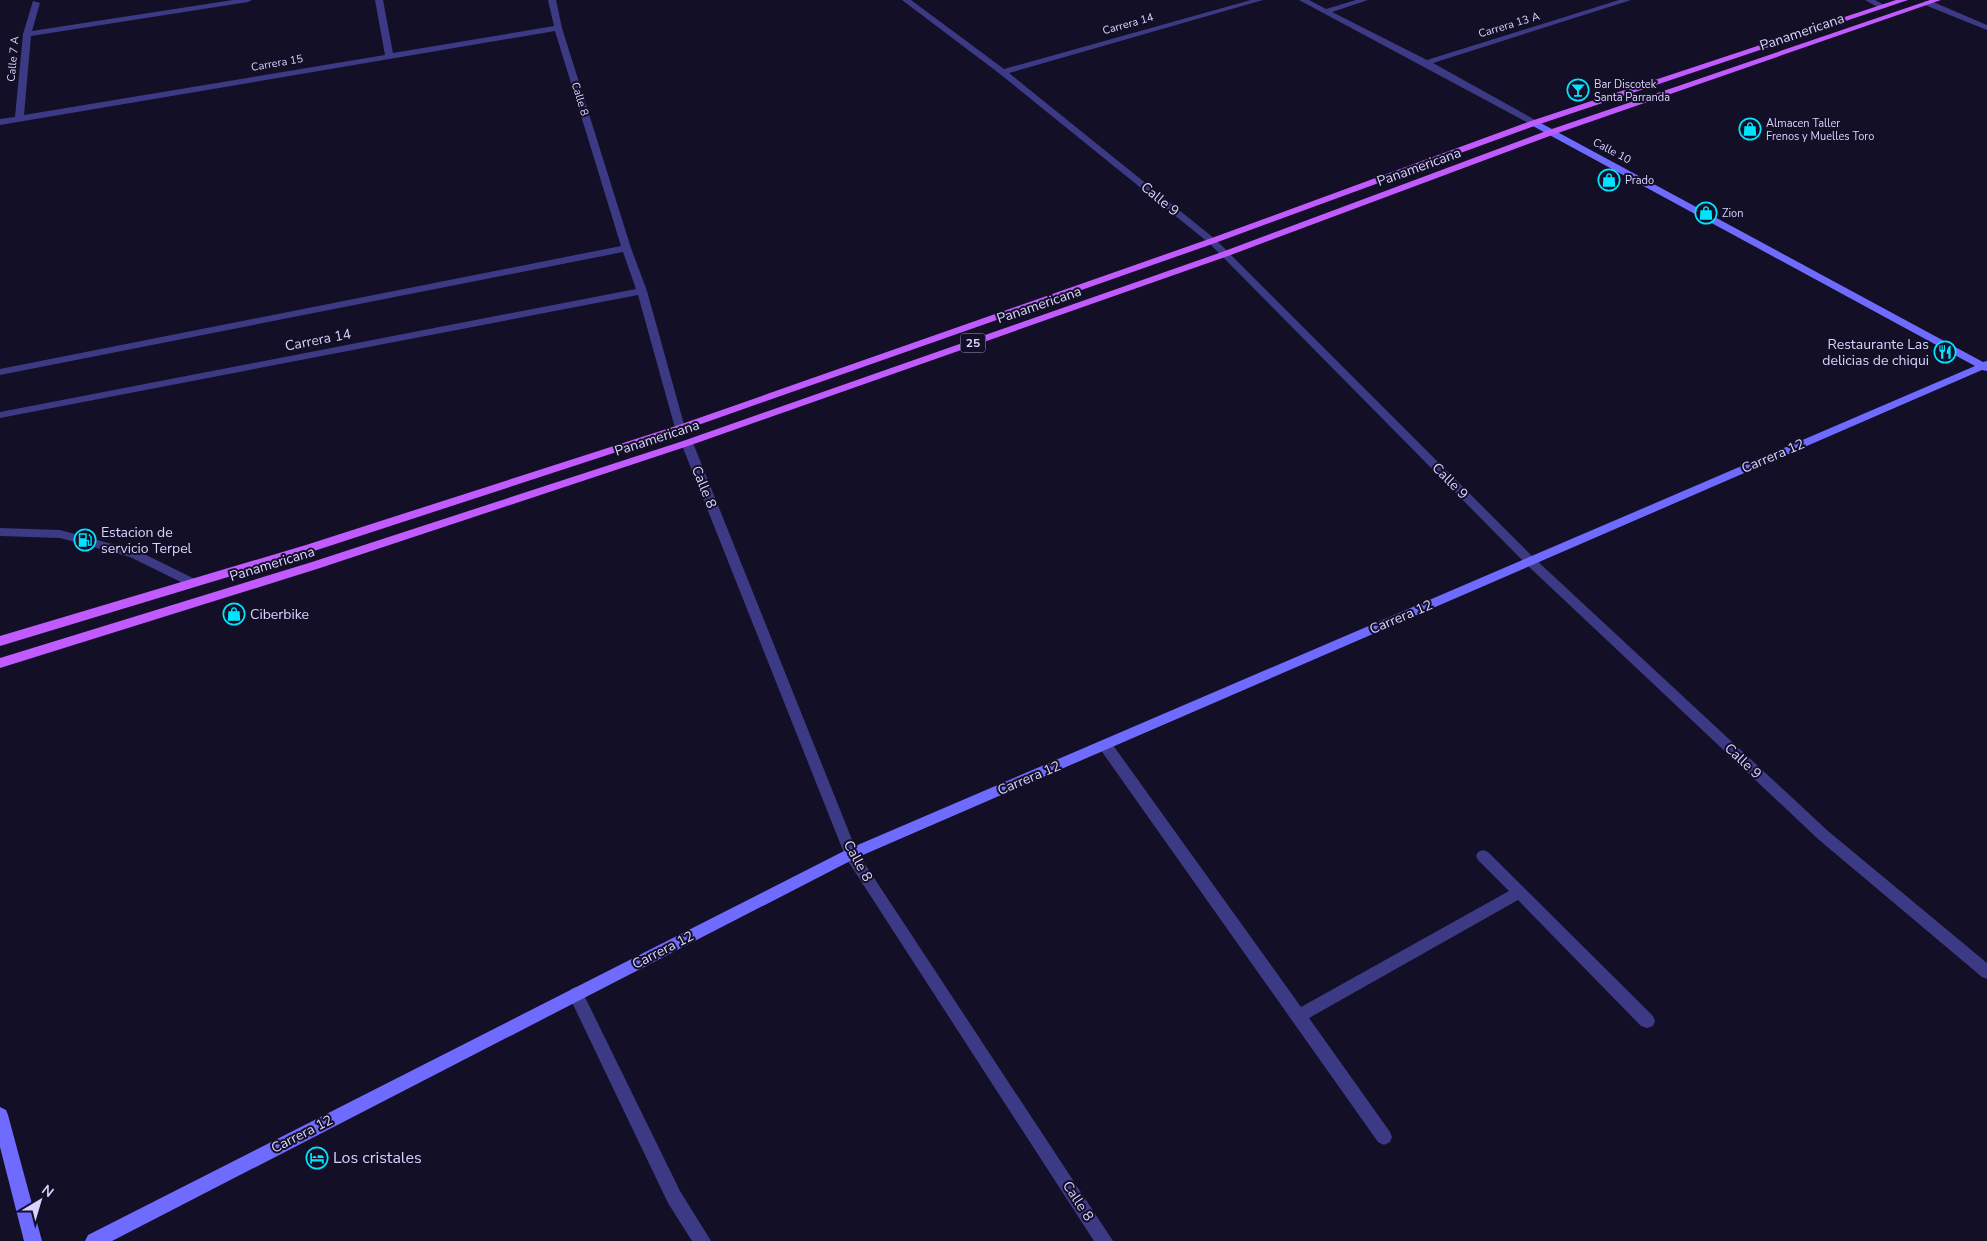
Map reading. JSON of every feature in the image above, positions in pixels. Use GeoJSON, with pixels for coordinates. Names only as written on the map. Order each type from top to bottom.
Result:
{"type":"FeatureCollection","features":[{"type":"Feature","properties":{"kind":"main road","name":"Panamericana"},"geometry":{"type":"LineString","coordinates":[[0,640],[320,545],[680,428],[1212,241],[1534,123],[1904,0]]}},
{"type":"Feature","properties":{"kind":"main road","name":"Panamericana"},"geometry":{"type":"LineString","coordinates":[[0,663],[316,565],[687,443],[1225,254],[1552,132],[1933,2]]}},
{"type":"Feature","properties":{"kind":"street"},"geometry":{"type":"LineString","coordinates":[[27,34],[248,0]]}},
{"type":"Feature","properties":{"kind":"street"},"geometry":{"type":"LineString","coordinates":[[379,0],[389,55]]}},
{"type":"Feature","properties":{"kind":"street","name":"Calle 8"},"geometry":{"type":"LineString","coordinates":[[554,0],[558,28],[626,248],[642,292],[680,428]]}},
{"type":"Feature","properties":{"kind":"street","name":"Calle 9"},"geometry":{"type":"LineString","coordinates":[[906,0],[1003,72],[1212,241],[1530,561],[1823,835],[1987,972]]}},
{"type":"Feature","properties":{"kind":"street","name":"Carrera 14"},"geometry":{"type":"LineString","coordinates":[[1003,72],[1259,0]]}},
{"type":"Feature","properties":{"kind":"street","name":"Calle 10"},"geometry":{"type":"LineString","coordinates":[[1303,0],[1426,63],[1986,366]]}},
{"type":"Feature","properties":{"kind":"street"},"geometry":{"type":"LineString","coordinates":[[1326,11],[1364,0]]}},
{"type":"Feature","properties":{"kind":"street","name":"Carrera 13 A"},"geometry":{"type":"LineString","coordinates":[[1426,63],[1627,0]]}},
{"type":"Feature","properties":{"kind":"street"},"geometry":{"type":"LineString","coordinates":[[1869,0],[1884,7]]}},
{"type":"Feature","properties":{"kind":"street"},"geometry":{"type":"LineString","coordinates":[[1933,2],[1987,28]]}},
{"type":"Feature","properties":{"kind":"street","name":"Calle 7 A"},"geometry":{"type":"LineString","coordinates":[[20,119],[27,34],[36,3]]}},
{"type":"Feature","properties":{"kind":"street","name":"Carrera 15"},"geometry":{"type":"LineString","coordinates":[[0,122],[558,28]]}},
{"type":"Feature","properties":{"kind":"street"},"geometry":{"type":"LineString","coordinates":[[0,372],[626,248]]}},
{"type":"Feature","properties":{"kind":"street","name":"Carrera 14"},"geometry":{"type":"LineString","coordinates":[[0,415],[642,292]]}},
{"type":"Feature","properties":{"kind":"street","name":"Carrera 12"},"geometry":{"type":"LineString","coordinates":[[94,1241],[851,854],[1986,366]]}},
{"type":"Feature","properties":{"kind":"street","name":"Calle 8"},"geometry":{"type":"LineString","coordinates":[[687,443],[851,854],[1104,1241]]}},
{"type":"Feature","properties":{"kind":"street"},"geometry":{"type":"LineString","coordinates":[[0,532],[60,534],[134,554],[193,583]]}},
{"type":"Feature","properties":{"kind":"street"},"geometry":{"type":"LineString","coordinates":[[1105,745],[1384,1136]]}},
{"type":"Feature","properties":{"kind":"street"},"geometry":{"type":"LineString","coordinates":[[1483,856],[1647,1021]]}},
{"type":"Feature","properties":{"kind":"street"},"geometry":{"type":"LineString","coordinates":[[1299,1016],[1520,892]]}},
{"type":"Feature","properties":{"kind":"street"},"geometry":{"type":"LineString","coordinates":[[576,994],[674,1197],[702,1241]]}},
{"type":"Feature","properties":{"kind":"street"},"geometry":{"type":"LineString","coordinates":[[0,1115],[34,1241]]}},
{"type":"Feature","properties":{"kind":"place","name":"Bar Discotek Santa Parranda"},"geometry":{"type":"Point","coordinates":[1578,90]}},
{"type":"Feature","properties":{"kind":"place","name":"Almacen Taller Frenos y Muelles Toro"},"geometry":{"type":"Point","coordinates":[1750,129]}},
{"type":"Feature","properties":{"kind":"place","name":"Prado"},"geometry":{"type":"Point","coordinates":[1609,180]}},
{"type":"Feature","properties":{"kind":"place","name":"Zion"},"geometry":{"type":"Point","coordinates":[1706,213]}},
{"type":"Feature","properties":{"kind":"place","name":"Restaurante Las delicias de chiqui"},"geometry":{"type":"Point","coordinates":[1945,352]}},
{"type":"Feature","properties":{"kind":"place","name":"Estacion de servicio Terpel"},"geometry":{"type":"Point","coordinates":[85,540]}},
{"type":"Feature","properties":{"kind":"place","name":"Ciberbike"},"geometry":{"type":"Point","coordinates":[234,614]}},
{"type":"Feature","properties":{"kind":"place","name":"Los cristales"},"geometry":{"type":"Point","coordinates":[317,1158]}}]}
